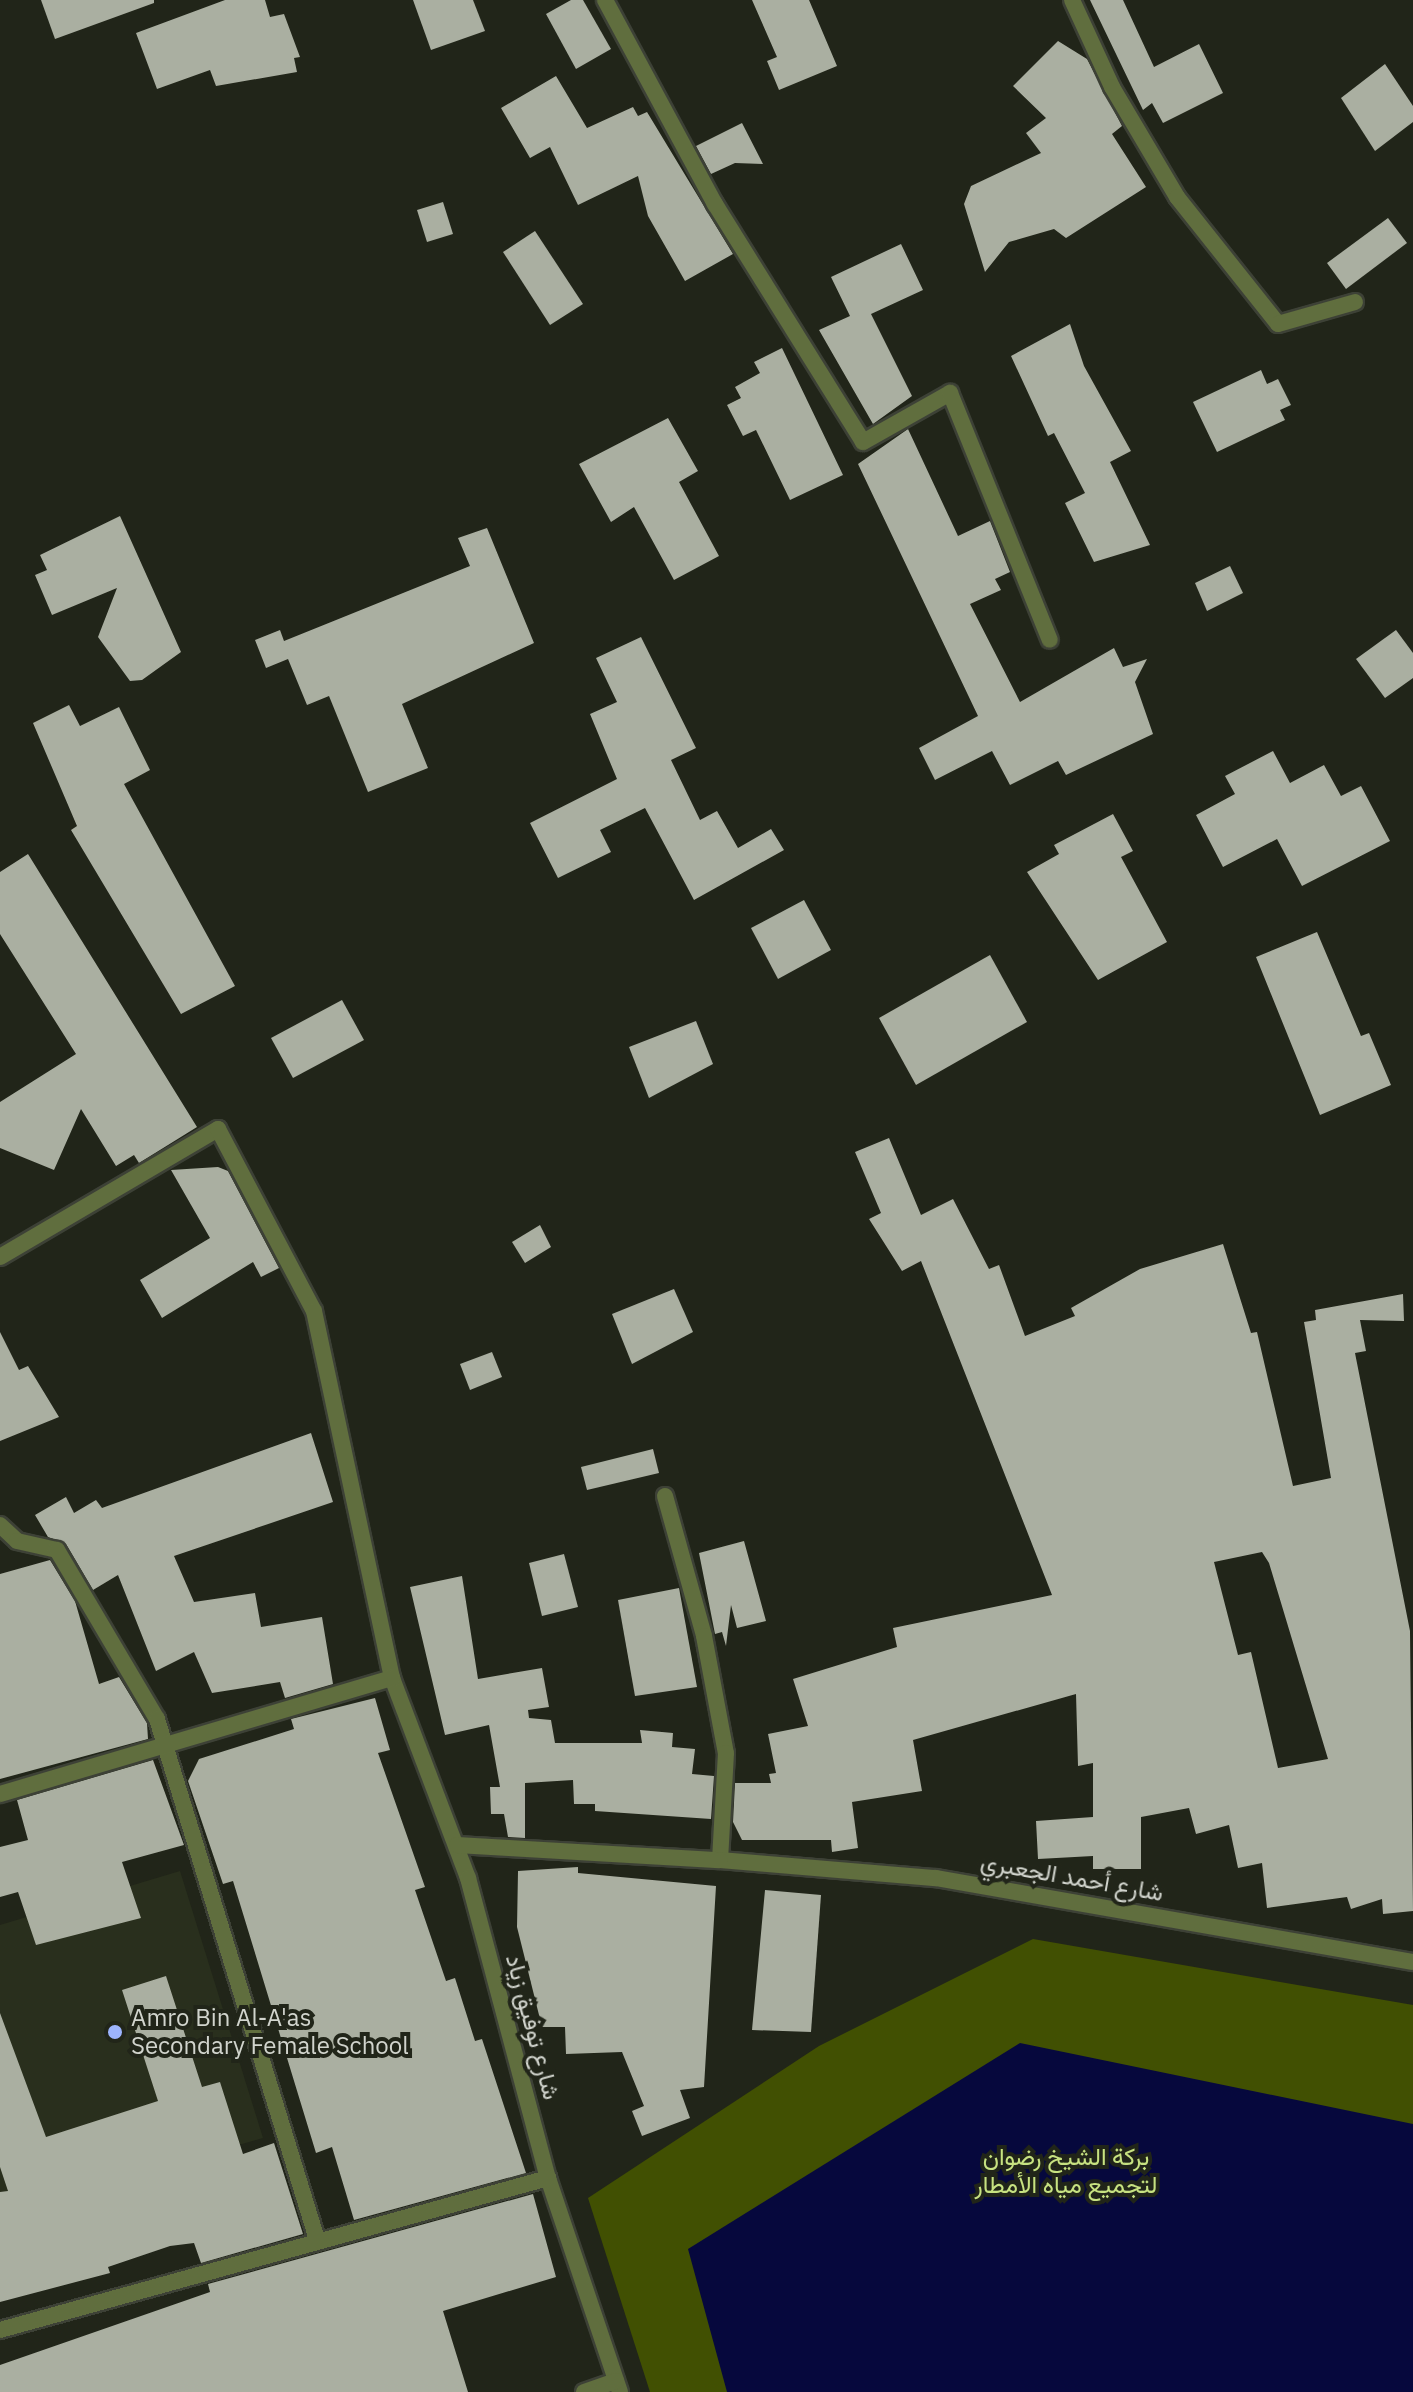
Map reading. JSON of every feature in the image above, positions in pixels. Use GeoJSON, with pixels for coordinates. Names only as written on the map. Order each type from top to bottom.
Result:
{"type":"FeatureCollection","features":[{"type":"Feature","properties":{"kind":"street"},"geometry":{"type":"LineString","coordinates":[[605,0],[715,204],[863,442],[950,393],[1050,640]]}},
{"type":"Feature","properties":{"kind":"street"},"geometry":{"type":"LineString","coordinates":[[1072,0],[1112,87],[1177,197],[1278,324],[1355,302]]}},
{"type":"Feature","properties":{"kind":"street","name":"شارع توفيق زياد"},"geometry":{"type":"LineString","coordinates":[[0,1257],[218,1129],[314,1311],[392,1678],[457,1845],[548,2178],[618,2386]]}},
{"type":"Feature","properties":{"kind":"street"},"geometry":{"type":"LineString","coordinates":[[665,1496],[726,1753],[720,1860]]}},
{"type":"Feature","properties":{"kind":"street"},"geometry":{"type":"LineString","coordinates":[[0,1525],[17,1541]]}},
{"type":"Feature","properties":{"kind":"street"},"geometry":{"type":"LineString","coordinates":[[0,1546],[17,1541],[57,1550],[168,1745],[316,2236]]}},
{"type":"Feature","properties":{"kind":"street"},"geometry":{"type":"LineString","coordinates":[[0,1794],[392,1678]]}},
{"type":"Feature","properties":{"kind":"street","name":"شارع أحمد الجعبري"},"geometry":{"type":"LineString","coordinates":[[457,1845],[720,1860],[936,1878],[1413,1962]]}},
{"type":"Feature","properties":{"kind":"street"},"geometry":{"type":"LineString","coordinates":[[0,2330],[316,2236],[548,2178]]}},
{"type":"Feature","properties":{"kind":"street"},"geometry":{"type":"LineString","coordinates":[[584,2392],[618,2386]]}},
{"type":"Feature","properties":{"kind":"shaded area","name":"Amro Bin Al-A'as Secondary Female School"},"geometry":{"type":"Polygon","coordinates":[[[180,1871],[263,2138],[0,2213],[0,1925],[180,1871]]]}},
{"type":"Feature","properties":{"kind":"shaded area","name":"بركة الشيخ رضوان لتجميع مياه الأمطار"},"geometry":{"type":"Polygon","coordinates":[[[1020,2043],[1413,2124],[1413,2392],[727,2392],[688,2249],[1020,2043]]]}},
{"type":"Feature","properties":{"kind":"green space","name":"بركة الشيخ رضوان لتجميع مياه الأمطار"},"geometry":{"type":"Polygon","coordinates":[[[1033,1939],[1413,2005],[1413,2392],[650,2392],[588,2198],[819,2046],[1033,1939]]]}},
{"type":"Feature","properties":{"kind":"building"},"geometry":{"type":"Polygon","coordinates":[[[41,0],[154,0],[154,3],[55,39],[41,0]]]}},
{"type":"Feature","properties":{"kind":"building"},"geometry":{"type":"Polygon","coordinates":[[[225,0],[265,0],[270,17],[284,14],[300,57],[294,58],[297,72],[216,86],[210,70],[157,89],[136,33],[225,0]]]}},
{"type":"Feature","properties":{"kind":"building"},"geometry":{"type":"Polygon","coordinates":[[[413,0],[473,0],[485,31],[431,50],[413,0]]]}},
{"type":"Feature","properties":{"kind":"building"},"geometry":{"type":"Polygon","coordinates":[[[571,0],[583,0],[611,49],[576,69],[546,14],[571,0]]]}},
{"type":"Feature","properties":{"kind":"building"},"geometry":{"type":"Polygon","coordinates":[[[752,0],[809,0],[837,66],[779,90],[767,61],[777,57],[752,0]]]}},
{"type":"Feature","properties":{"kind":"building"},"geometry":{"type":"Polygon","coordinates":[[[1090,0],[1123,0],[1154,67],[1199,44],[1223,93],[1163,123],[1152,103],[1143,110],[1090,0]]]}},
{"type":"Feature","properties":{"kind":"building"},"geometry":{"type":"Polygon","coordinates":[[[1058,41],[1087,59],[1122,126],[1112,134],[1146,187],[1066,238],[1054,229],[1009,242],[985,272],[964,204],[971,186],[1041,153],[1026,133],[1046,118],[1013,86],[1058,41]]]}},
{"type":"Feature","properties":{"kind":"building"},"geometry":{"type":"Polygon","coordinates":[[[1385,64],[1413,106],[1413,122],[1375,151],[1341,98],[1385,64]]]}},
{"type":"Feature","properties":{"kind":"building"},"geometry":{"type":"Polygon","coordinates":[[[556,76],[587,128],[633,107],[638,116],[647,112],[733,254],[685,281],[648,216],[638,176],[578,205],[550,147],[530,158],[501,108],[556,76]]]}},
{"type":"Feature","properties":{"kind":"building"},"geometry":{"type":"Polygon","coordinates":[[[742,123],[763,164],[735,163],[711,174],[696,146],[742,123]]]}},
{"type":"Feature","properties":{"kind":"building"},"geometry":{"type":"Polygon","coordinates":[[[443,202],[453,234],[427,242],[417,210],[443,202]]]}},
{"type":"Feature","properties":{"kind":"building"},"geometry":{"type":"Polygon","coordinates":[[[1388,218],[1407,243],[1346,289],[1327,263],[1388,218]]]}},
{"type":"Feature","properties":{"kind":"building"},"geometry":{"type":"Polygon","coordinates":[[[535,231],[583,304],[550,325],[503,252],[535,231]]]}},
{"type":"Feature","properties":{"kind":"building"},"geometry":{"type":"Polygon","coordinates":[[[901,244],[923,290],[871,314],[912,396],[873,424],[819,330],[850,316],[831,277],[901,244]]]}},
{"type":"Feature","properties":{"kind":"building"},"geometry":{"type":"Polygon","coordinates":[[[1070,324],[1084,366],[1131,451],[1110,462],[1150,545],[1094,562],[1065,503],[1085,493],[1054,433],[1048,436],[1011,356],[1070,324]]]}},
{"type":"Feature","properties":{"kind":"building"},"geometry":{"type":"Polygon","coordinates":[[[782,348],[843,475],[790,500],[756,430],[743,436],[727,405],[741,398],[735,387],[760,373],[754,362],[782,348]]]}},
{"type":"Feature","properties":{"kind":"building"},"geometry":{"type":"Polygon","coordinates":[[[1261,370],[1267,384],[1278,379],[1291,405],[1280,410],[1285,420],[1217,452],[1193,402],[1261,370]]]}},
{"type":"Feature","properties":{"kind":"building"},"geometry":{"type":"Polygon","coordinates":[[[668,418],[698,471],[679,482],[719,556],[674,580],[634,507],[611,522],[579,464],[668,418]]]}},
{"type":"Feature","properties":{"kind":"building"},"geometry":{"type":"Polygon","coordinates":[[[908,429],[958,536],[990,521],[1010,572],[995,579],[1001,590],[970,604],[1020,702],[1114,648],[1123,667],[1147,659],[1135,682],[1153,734],[1066,775],[1058,761],[1010,785],[992,751],[935,780],[919,748],[978,716],[858,464],[908,429]]]}},
{"type":"Feature","properties":{"kind":"building"},"geometry":{"type":"Polygon","coordinates":[[[120,516],[181,652],[142,680],[130,681],[98,637],[117,588],[52,615],[35,575],[47,570],[40,555],[120,516]]]}},
{"type":"Feature","properties":{"kind":"building"},"geometry":{"type":"Polygon","coordinates":[[[487,528],[534,643],[402,704],[428,768],[368,792],[329,696],[307,705],[288,659],[266,668],[255,640],[280,630],[284,641],[470,566],[458,538],[487,528]]]}},
{"type":"Feature","properties":{"kind":"building"},"geometry":{"type":"Polygon","coordinates":[[[1230,566],[1243,593],[1207,611],[1195,583],[1230,566]]]}},
{"type":"Feature","properties":{"kind":"building"},"geometry":{"type":"Polygon","coordinates":[[[1396,630],[1413,653],[1413,678],[1385,698],[1356,659],[1396,630]]]}},
{"type":"Feature","properties":{"kind":"building"},"geometry":{"type":"Polygon","coordinates":[[[641,637],[696,748],[671,760],[700,820],[717,811],[738,848],[771,829],[784,850],[694,900],[645,808],[600,830],[611,852],[558,878],[530,823],[617,779],[590,714],[617,702],[596,658],[641,637]]]}},
{"type":"Feature","properties":{"kind":"building"},"geometry":{"type":"Polygon","coordinates":[[[69,705],[80,726],[119,707],[150,770],[124,784],[235,986],[181,1014],[71,830],[77,826],[33,723],[69,705]]]}},
{"type":"Feature","properties":{"kind":"building"},"geometry":{"type":"Polygon","coordinates":[[[1273,751],[1290,783],[1324,765],[1341,796],[1361,786],[1390,841],[1302,886],[1277,839],[1223,867],[1196,815],[1235,794],[1225,776],[1273,751]]]}},
{"type":"Feature","properties":{"kind":"building"},"geometry":{"type":"Polygon","coordinates":[[[1113,814],[1133,851],[1121,857],[1167,942],[1098,980],[1027,872],[1059,854],[1054,845],[1113,814]]]}},
{"type":"Feature","properties":{"kind":"building"},"geometry":{"type":"Polygon","coordinates":[[[28,854],[197,1127],[139,1163],[134,1155],[116,1166],[81,1109],[54,1170],[0,1148],[0,1102],[76,1054],[0,934],[0,872],[28,854]]]}},
{"type":"Feature","properties":{"kind":"building"},"geometry":{"type":"Polygon","coordinates":[[[804,900],[831,950],[778,979],[751,928],[804,900]]]}},
{"type":"Feature","properties":{"kind":"building"},"geometry":{"type":"Polygon","coordinates":[[[1317,932],[1361,1036],[1369,1033],[1391,1085],[1320,1115],[1256,957],[1317,932]]]}},
{"type":"Feature","properties":{"kind":"building"},"geometry":{"type":"Polygon","coordinates":[[[990,955],[1027,1022],[916,1085],[879,1018],[990,955]]]}},
{"type":"Feature","properties":{"kind":"building"},"geometry":{"type":"Polygon","coordinates":[[[342,1000],[364,1040],[293,1078],[271,1038],[342,1000]]]}},
{"type":"Feature","properties":{"kind":"building"},"geometry":{"type":"Polygon","coordinates":[[[696,1021],[713,1064],[649,1098],[629,1047],[696,1021]]]}},
{"type":"Feature","properties":{"kind":"building"},"geometry":{"type":"Polygon","coordinates":[[[889,1138],[921,1215],[953,1199],[989,1269],[999,1265],[1025,1336],[1075,1316],[1071,1308],[1140,1269],[1223,1244],[1251,1333],[1257,1332],[1293,1486],[1331,1478],[1304,1322],[1316,1320],[1315,1310],[1403,1294],[1404,1321],[1360,1320],[1366,1351],[1355,1353],[1410,1631],[1413,1911],[1383,1914],[1382,1899],[1351,1909],[1347,1897],[1267,1908],[1262,1863],[1238,1868],[1229,1825],[1196,1834],[1189,1808],[1141,1817],[1141,1869],[1093,1869],[1093,1856],[1038,1859],[1036,1821],[1093,1817],[1093,1763],[1078,1766],[1076,1694],[913,1740],[922,1791],[852,1802],[858,1848],[832,1852],[831,1840],[742,1840],[733,1822],[735,1783],[771,1783],[769,1774],[776,1773],[768,1734],[808,1726],[793,1679],[897,1647],[893,1628],[1052,1595],[921,1261],[902,1271],[869,1219],[881,1213],[855,1152],[889,1138]],[[1262,1552],[1214,1562],[1238,1655],[1251,1652],[1278,1768],[1328,1759],[1269,1563],[1262,1552]]]}},
{"type":"Feature","properties":{"kind":"building"},"geometry":{"type":"Polygon","coordinates":[[[218,1167],[228,1171],[279,1268],[261,1277],[253,1262],[162,1318],[140,1280],[210,1238],[171,1170],[218,1167]]]}},
{"type":"Feature","properties":{"kind":"building"},"geometry":{"type":"Polygon","coordinates":[[[540,1225],[551,1247],[525,1263],[512,1242],[540,1225]]]}},
{"type":"Feature","properties":{"kind":"building"},"geometry":{"type":"Polygon","coordinates":[[[674,1289],[693,1332],[632,1364],[612,1314],[674,1289]]]}},
{"type":"Feature","properties":{"kind":"building"},"geometry":{"type":"Polygon","coordinates":[[[0,1332],[19,1370],[28,1366],[59,1417],[0,1441],[0,1332]]]}},
{"type":"Feature","properties":{"kind":"building"},"geometry":{"type":"Polygon","coordinates":[[[492,1352],[502,1377],[470,1390],[460,1364],[492,1352]]]}},
{"type":"Feature","properties":{"kind":"building"},"geometry":{"type":"Polygon","coordinates":[[[311,1433],[333,1502],[174,1556],[194,1602],[255,1593],[261,1627],[322,1617],[333,1684],[285,1698],[280,1682],[212,1693],[194,1652],[156,1671],[118,1575],[93,1590],[66,1544],[48,1537],[35,1515],[66,1497],[74,1513],[96,1500],[102,1508],[311,1433]]]}},
{"type":"Feature","properties":{"kind":"building"},"geometry":{"type":"Polygon","coordinates":[[[653,1449],[659,1473],[587,1490],[581,1467],[653,1449]]]}},
{"type":"Feature","properties":{"kind":"building"},"geometry":{"type":"Polygon","coordinates":[[[744,1541],[766,1621],[737,1628],[731,1605],[726,1646],[722,1632],[715,1634],[699,1553],[744,1541]]]}},
{"type":"Feature","properties":{"kind":"building"},"geometry":{"type":"Polygon","coordinates":[[[564,1554],[578,1607],[542,1616],[529,1563],[564,1554]]]}},
{"type":"Feature","properties":{"kind":"building"},"geometry":{"type":"Polygon","coordinates":[[[50,1560],[75,1601],[99,1684],[119,1677],[147,1723],[148,1739],[0,1779],[0,1574],[50,1560]]]}},
{"type":"Feature","properties":{"kind":"building"},"geometry":{"type":"Polygon","coordinates":[[[462,1576],[478,1679],[542,1668],[549,1707],[528,1710],[529,1718],[551,1720],[555,1743],[642,1743],[640,1730],[673,1733],[672,1747],[695,1749],[692,1774],[714,1776],[711,1819],[595,1811],[595,1804],[574,1804],[573,1780],[525,1783],[525,1838],[508,1837],[504,1814],[491,1814],[490,1787],[500,1787],[489,1725],[445,1735],[410,1587],[462,1576]]]}},
{"type":"Feature","properties":{"kind":"building"},"geometry":{"type":"Polygon","coordinates":[[[679,1588],[697,1687],[635,1696],[618,1600],[679,1588]]]}},
{"type":"Feature","properties":{"kind":"building"},"geometry":{"type":"Polygon","coordinates":[[[375,1698],[390,1750],[378,1753],[425,1887],[415,1890],[446,1981],[455,1978],[475,2041],[482,2039],[526,2173],[354,2220],[332,2147],[316,2153],[233,1881],[223,1884],[188,1781],[199,1759],[294,1729],[291,1719],[375,1698]]]}},
{"type":"Feature","properties":{"kind":"building"},"geometry":{"type":"Polygon","coordinates":[[[153,1760],[184,1845],[122,1862],[141,1918],[36,1945],[18,1892],[0,1897],[0,1847],[28,1840],[17,1800],[153,1760]]]}},
{"type":"Feature","properties":{"kind":"building"},"geometry":{"type":"Polygon","coordinates":[[[578,1867],[578,1873],[716,1886],[704,2087],[680,2090],[690,2118],[642,2136],[632,2111],[644,2106],[622,2052],[566,2054],[565,2027],[542,2027],[517,1927],[518,1871],[578,1867]]]}},
{"type":"Feature","properties":{"kind":"building"},"geometry":{"type":"Polygon","coordinates":[[[765,1890],[821,1895],[811,2032],[752,2030],[765,1890]]]}},
{"type":"Feature","properties":{"kind":"building"},"geometry":{"type":"Polygon","coordinates":[[[166,1976],[202,2087],[220,2082],[243,2154],[274,2143],[303,2234],[201,2263],[194,2243],[170,2246],[108,2267],[110,2273],[0,2302],[0,2192],[8,2191],[0,2167],[0,2013],[46,2137],[158,2101],[122,1990],[166,1976]]]}},
{"type":"Feature","properties":{"kind":"building"},"geometry":{"type":"Polygon","coordinates":[[[533,2194],[556,2277],[443,2311],[468,2392],[0,2392],[0,2365],[210,2292],[208,2284],[533,2194]]]}},
{"type":"Feature","properties":{"kind":"place","name":"Amro Bin Al-A'as Secondary Female School"},"geometry":{"type":"Point","coordinates":[115,2032]}}]}
